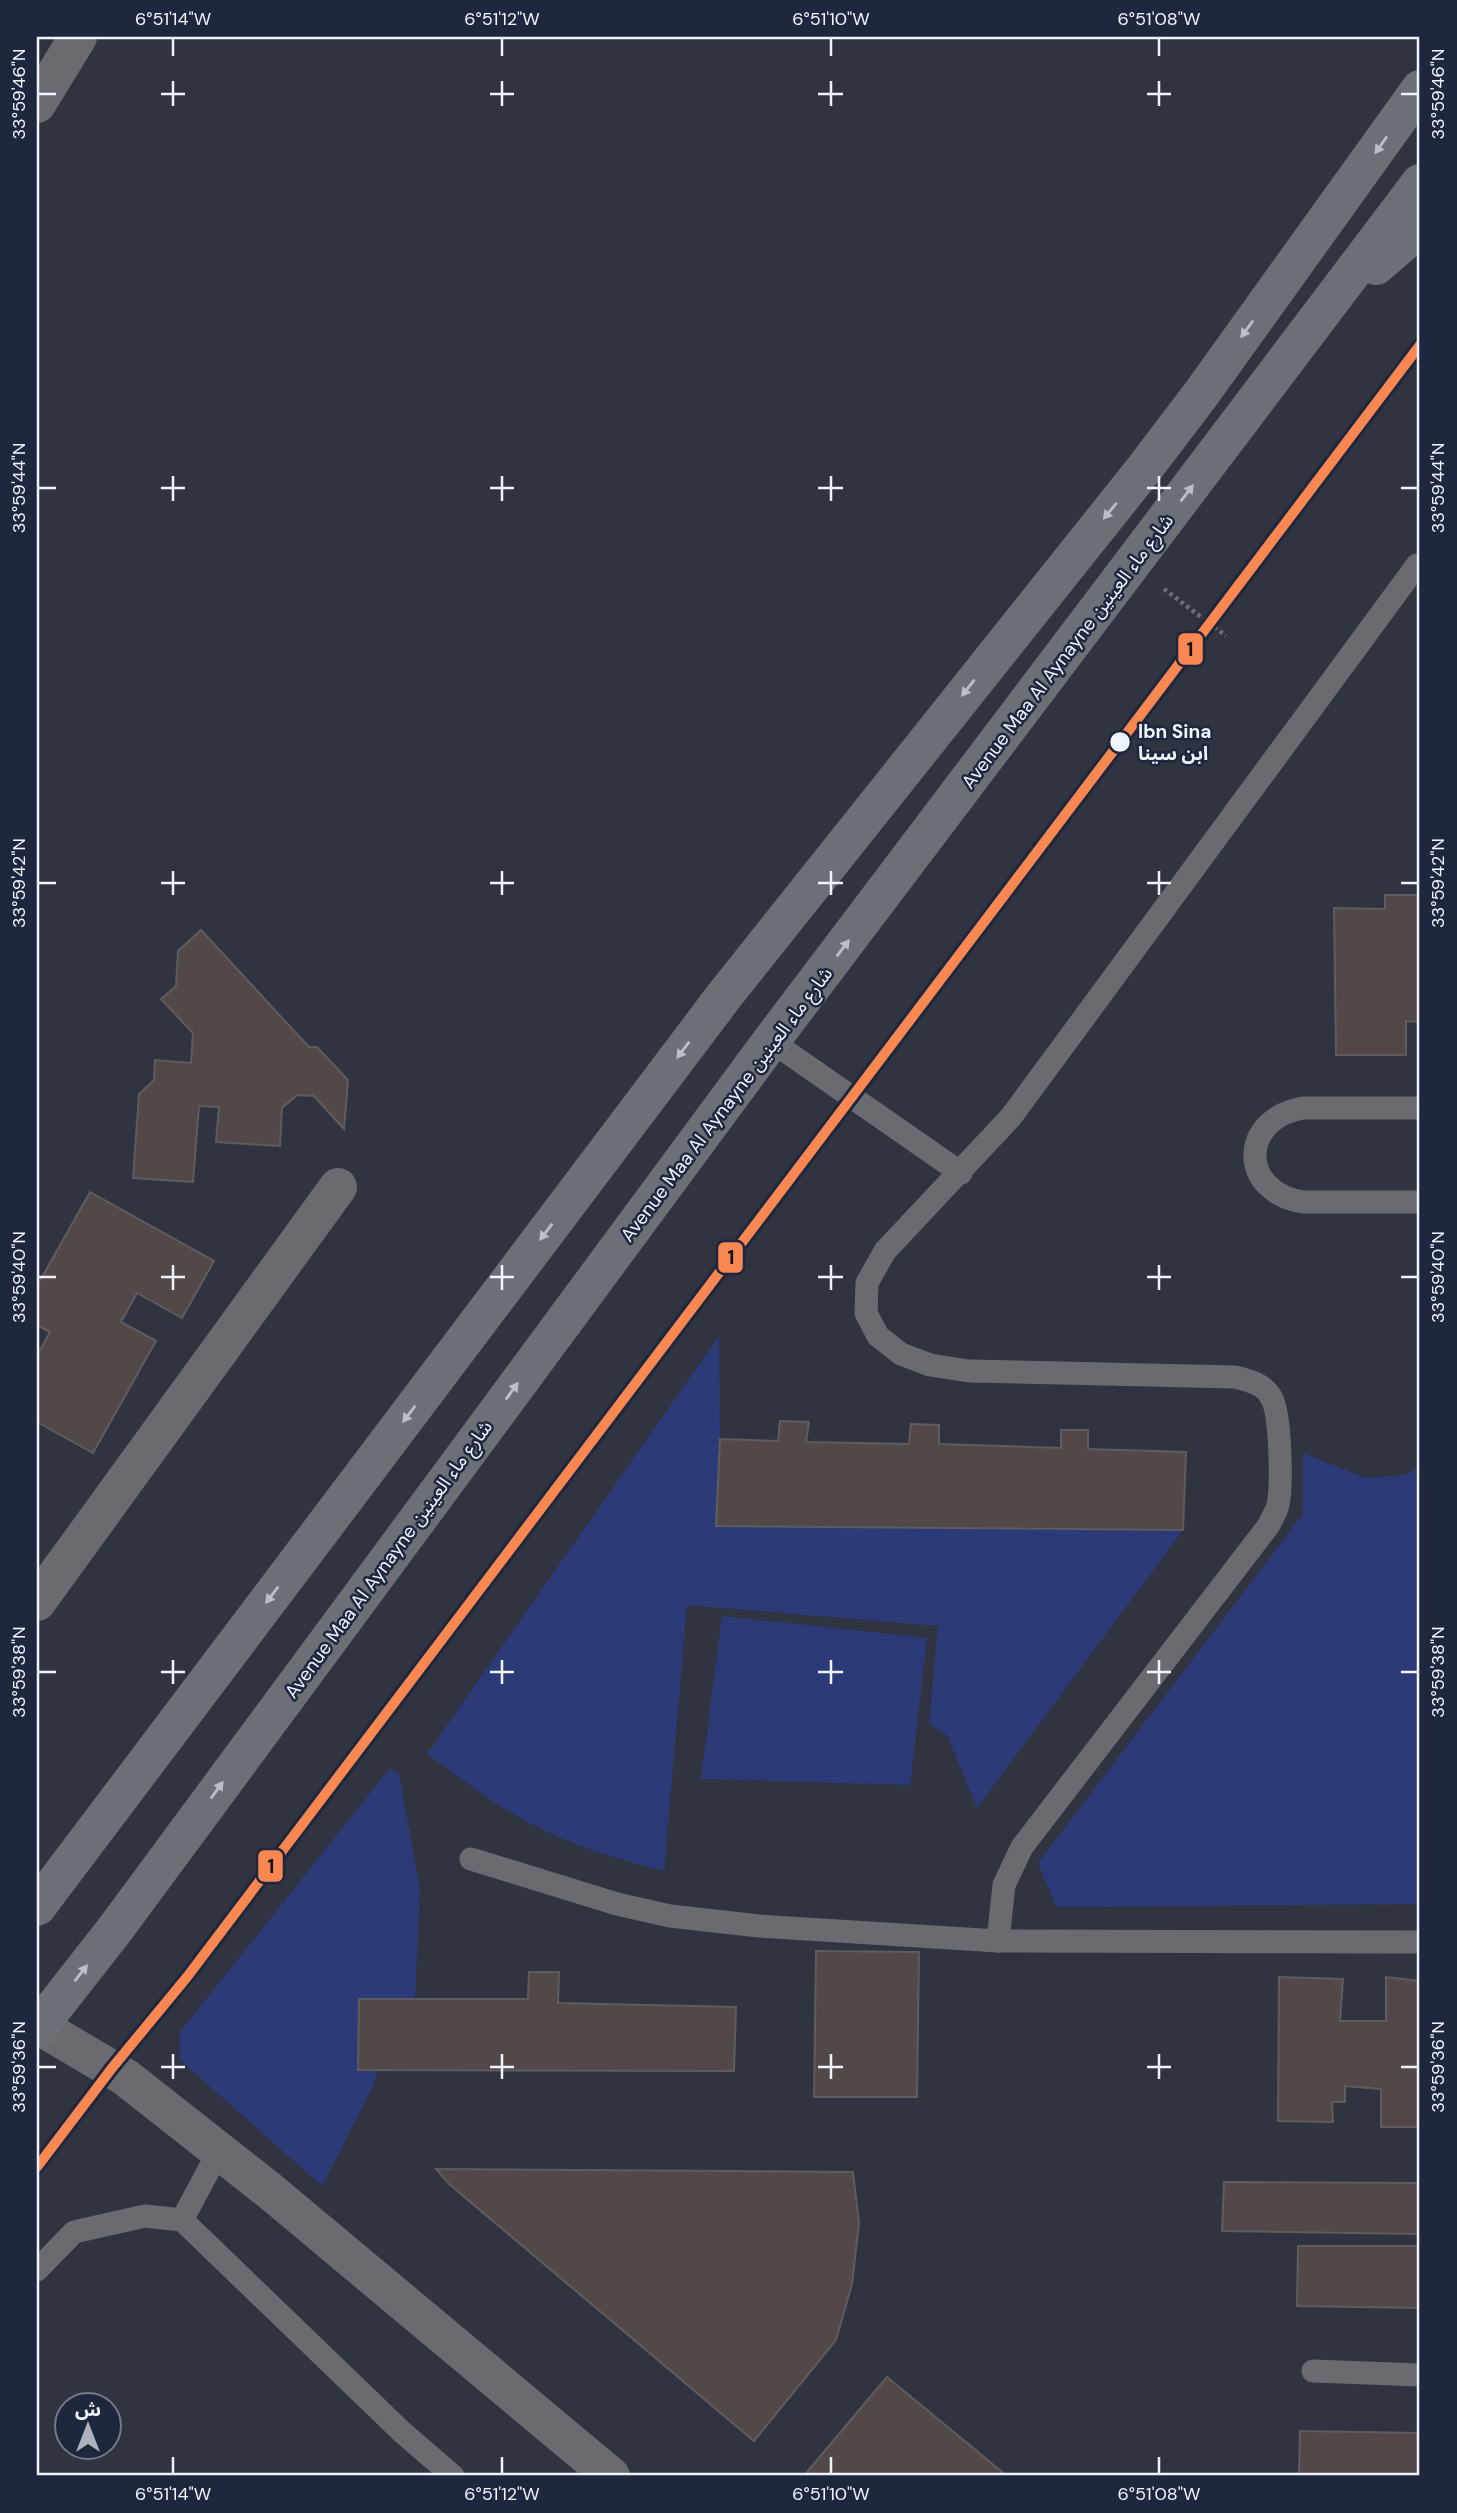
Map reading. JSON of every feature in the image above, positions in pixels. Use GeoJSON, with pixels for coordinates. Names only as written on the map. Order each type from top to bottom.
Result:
{"type":"FeatureCollection","features":[{"type":"Feature","properties":{"kind":"street"},"geometry":{"type":"LineString","coordinates":[[39,96],[78,37]]}},
{"type":"Feature","properties":{"kind":"street"},"geometry":{"type":"LineString","coordinates":[[37,1907],[724,996],[1177,426],[1420,89]]}},
{"type":"Feature","properties":{"kind":"street","name":"Avenue Maa Al Aynayne شارع ماء العينين"},"geometry":{"type":"LineString","coordinates":[[37,2027],[124,1916],[771,1041],[1420,183]]}},
{"type":"Feature","properties":{"kind":"street"},"geometry":{"type":"LineString","coordinates":[[1342,287],[1377,265],[1420,229]]}},
{"type":"Feature","properties":{"kind":"street"},"geometry":{"type":"LineString","coordinates":[[37,1602],[338,1187]]}},
{"type":"Feature","properties":{"kind":"street"},"geometry":{"type":"LineString","coordinates":[[37,2027],[125,2077],[423,2317],[611,2476]]}},
{"type":"Feature","properties":{"kind":"lane"},"geometry":{"type":"LineString","coordinates":[[998,1941],[1004,1885],[1021,1847],[1269,1525],[1278,1504],[1278,1418],[1272,1398],[1259,1384],[1234,1377],[969,1371],[930,1365],[901,1354],[878,1336],[866,1313],[867,1283],[885,1251],[1012,1117],[1417,565]]}},
{"type":"Feature","properties":{"kind":"lane"},"geometry":{"type":"LineString","coordinates":[[771,1041],[961,1173]]}},
{"type":"Feature","properties":{"kind":"lane"},"geometry":{"type":"LineString","coordinates":[[1420,1108],[1303,1108],[1287,1111],[1272,1119],[1262,1132],[1256,1147],[1256,1163],[1261,1178],[1272,1191],[1286,1200],[1420,1202]]}},
{"type":"Feature","properties":{"kind":"lane"},"geometry":{"type":"LineString","coordinates":[[471,1859],[617,1904],[670,1916],[759,1926],[998,1941],[1420,1942]]}},
{"type":"Feature","properties":{"kind":"lane"},"geometry":{"type":"LineString","coordinates":[[182,2220],[219,2151]]}},
{"type":"Feature","properties":{"kind":"lane"},"geometry":{"type":"LineString","coordinates":[[37,2270],[74,2232],[145,2216],[182,2220],[401,2432],[453,2476]]}},
{"type":"Feature","properties":{"kind":"lane"},"geometry":{"type":"LineString","coordinates":[[1313,2371],[1420,2375]]}},
{"type":"Feature","properties":{"kind":"path"},"geometry":{"type":"LineString","coordinates":[[1133,565],[1226,636]]}},
{"type":"Feature","properties":{"kind":"shaded area"},"geometry":{"type":"Polygon","coordinates":[[[719,1336],[717,1526],[1183,1530],[977,1808],[947,1735],[929,1724],[938,1626],[687,1605],[664,1871],[596,1851],[547,1832],[477,1791],[427,1754],[719,1336]]]}},
{"type":"Feature","properties":{"kind":"shaded area"},"geometry":{"type":"Polygon","coordinates":[[[1303,1453],[1366,1478],[1405,1475],[1420,1467],[1420,1904],[1056,1907],[1038,1863],[1303,1514],[1303,1453]]]}},
{"type":"Feature","properties":{"kind":"shaded area"},"geometry":{"type":"Polygon","coordinates":[[[722,1616],[927,1638],[910,1785],[701,1779],[722,1616]]]}},
{"type":"Feature","properties":{"kind":"shaded area"},"geometry":{"type":"Polygon","coordinates":[[[390,1768],[399,1773],[420,1890],[415,1999],[360,1999],[358,2069],[377,2070],[374,2084],[322,2186],[180,2060],[180,2032],[390,1768]]]}},
{"type":"Feature","properties":{"kind":"building"},"geometry":{"type":"Polygon","coordinates":[[[1385,895],[1420,895],[1420,1022],[1406,1021],[1406,1055],[1336,1055],[1334,908],[1385,909],[1385,895]]]}},
{"type":"Feature","properties":{"kind":"building"},"geometry":{"type":"Polygon","coordinates":[[[201,930],[309,1047],[317,1047],[348,1080],[344,1129],[314,1096],[297,1095],[282,1108],[280,1146],[216,1142],[219,1107],[199,1106],[193,1182],[133,1178],[139,1094],[154,1080],[155,1060],[191,1063],[193,1033],[161,999],[176,986],[178,951],[201,930]]]}},
{"type":"Feature","properties":{"kind":"building"},"geometry":{"type":"Polygon","coordinates":[[[90,1192],[214,1261],[182,1318],[137,1293],[121,1322],[156,1341],[93,1453],[37,1422],[37,1356],[50,1332],[37,1325],[37,1286],[90,1192]]]}},
{"type":"Feature","properties":{"kind":"building"},"geometry":{"type":"Polygon","coordinates":[[[780,1421],[809,1422],[806,1442],[909,1444],[911,1424],[939,1425],[939,1444],[1061,1448],[1061,1430],[1088,1430],[1088,1449],[1186,1452],[1183,1530],[716,1526],[720,1439],[778,1441],[780,1421]]]}},
{"type":"Feature","properties":{"kind":"building"},"geometry":{"type":"Polygon","coordinates":[[[816,1951],[919,1952],[917,2097],[814,2097],[816,1951]]]}},
{"type":"Feature","properties":{"kind":"building"},"geometry":{"type":"Polygon","coordinates":[[[529,1972],[559,1972],[558,2003],[736,2007],[734,2071],[358,2070],[359,1999],[528,1999],[529,1972]]]}},
{"type":"Feature","properties":{"kind":"building"},"geometry":{"type":"Polygon","coordinates":[[[1279,1977],[1343,1979],[1340,2021],[1386,2021],[1386,1977],[1420,1981],[1420,2127],[1381,2127],[1381,2089],[1345,2086],[1345,2102],[1332,2102],[1333,2122],[1278,2121],[1279,1977]]]}},
{"type":"Feature","properties":{"kind":"building"},"geometry":{"type":"Polygon","coordinates":[[[436,2169],[853,2172],[859,2223],[852,2284],[836,2340],[754,2441],[449,2184],[436,2169]]]}},
{"type":"Feature","properties":{"kind":"building"},"geometry":{"type":"Polygon","coordinates":[[[1224,2182],[1420,2183],[1420,2234],[1222,2231],[1224,2182]]]}},
{"type":"Feature","properties":{"kind":"building"},"geometry":{"type":"Polygon","coordinates":[[[1298,2246],[1420,2246],[1420,2308],[1297,2306],[1298,2246]]]}},
{"type":"Feature","properties":{"kind":"building"},"geometry":{"type":"Polygon","coordinates":[[[887,2377],[1007,2476],[811,2476],[807,2472],[887,2377]]]}},
{"type":"Feature","properties":{"kind":"building"},"geometry":{"type":"Polygon","coordinates":[[[1300,2431],[1420,2433],[1420,2476],[1299,2476],[1300,2431]]]}},
{"type":"Feature","properties":{"kind":"transit line","name":"1"},"geometry":{"type":"LineString","coordinates":[[37,2167],[112,2068],[187,1977],[1420,345]]}},
{"type":"Feature","properties":{"kind":"place","name":"Ibn Sina ابن سينا"},"geometry":{"type":"Point","coordinates":[1120,742]}}]}
